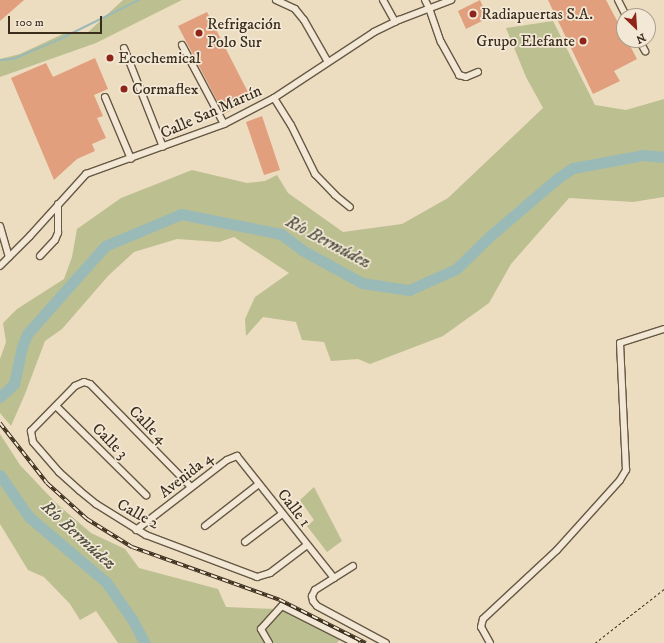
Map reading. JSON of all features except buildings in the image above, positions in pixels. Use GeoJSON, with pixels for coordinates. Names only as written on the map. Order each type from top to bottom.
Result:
{"type":"FeatureCollection","features":[{"type":"Feature","properties":{"kind":"street"},"geometry":{"type":"LineString","coordinates":[[276,0],[295,9],[304,20],[328,62]]}},
{"type":"Feature","properties":{"kind":"street"},"geometry":{"type":"LineString","coordinates":[[383,0],[395,22]]}},
{"type":"Feature","properties":{"kind":"street"},"geometry":{"type":"LineString","coordinates":[[425,0],[441,42],[459,75],[466,77],[478,72]]}},
{"type":"Feature","properties":{"kind":"street","name":"Calle San Martín"},"geometry":{"type":"LineString","coordinates":[[0,266],[86,174],[131,159],[224,124],[274,98],[374,32],[451,0]]}},
{"type":"Feature","properties":{"kind":"street"},"geometry":{"type":"LineString","coordinates":[[182,45],[224,124]]}},
{"type":"Feature","properties":{"kind":"street"},"geometry":{"type":"LineString","coordinates":[[124,48],[163,147]]}},
{"type":"Feature","properties":{"kind":"street"},"geometry":{"type":"LineString","coordinates":[[105,98],[131,159]]}},
{"type":"Feature","properties":{"kind":"street"},"geometry":{"type":"LineString","coordinates":[[274,98],[291,125],[315,174],[335,195],[350,207]]}},
{"type":"Feature","properties":{"kind":"street"},"geometry":{"type":"LineString","coordinates":[[40,256],[55,240],[58,233],[58,204]]}},
{"type":"Feature","properties":{"kind":"street"},"geometry":{"type":"LineString","coordinates":[[0,226],[9,257]]}},
{"type":"Feature","properties":{"kind":"street"},"geometry":{"type":"LineString","coordinates":[[490,643],[481,627],[483,619],[558,550],[620,480],[626,470],[620,343],[664,329]]}},
{"type":"Feature","properties":{"kind":"street","name":"Calle 4"},"geometry":{"type":"LineString","coordinates":[[56,406],[75,386],[84,382],[90,384],[191,487]]}},
{"type":"Feature","properties":{"kind":"street","name":"Calle 2"},"geometry":{"type":"LineString","coordinates":[[56,406],[34,427],[31,437],[33,442],[59,472],[80,491],[136,530],[258,577],[270,573],[307,545]]}},
{"type":"Feature","properties":{"kind":"street","name":"Calle 3"},"geometry":{"type":"LineString","coordinates":[[56,406],[146,495]]}},
{"type":"Feature","properties":{"kind":"street","name":"Avenida 4"},"geometry":{"type":"LineString","coordinates":[[136,530],[233,456]]}},
{"type":"Feature","properties":{"kind":"street","name":"Calle 1"},"geometry":{"type":"LineString","coordinates":[[233,456],[237,456],[241,459],[282,514],[334,578]]}},
{"type":"Feature","properties":{"kind":"street"},"geometry":{"type":"LineString","coordinates":[[204,526],[259,484]]}},
{"type":"Feature","properties":{"kind":"street"},"geometry":{"type":"LineString","coordinates":[[245,542],[282,514]]}},
{"type":"Feature","properties":{"kind":"street"},"geometry":{"type":"LineString","coordinates":[[352,566],[315,590],[312,596],[317,606],[386,643]]}},
{"type":"Feature","properties":{"kind":"street"},"geometry":{"type":"LineString","coordinates":[[269,643],[261,629],[282,606],[355,643]]}},
{"type":"Feature","properties":{"kind":"path"},"geometry":{"type":"LineString","coordinates":[[595,643],[664,589]]}},
{"type":"Feature","properties":{"kind":"green space"},"geometry":{"type":"Polygon","coordinates":[[[123,0],[182,0],[96,43],[0,77],[0,59],[20,54],[65,33],[86,34],[123,0]]]}},
{"type":"Feature","properties":{"kind":"green space"},"geometry":{"type":"Polygon","coordinates":[[[553,21],[595,105],[626,110],[664,99],[664,197],[633,202],[569,198],[511,264],[489,303],[443,336],[370,364],[358,359],[331,361],[324,342],[302,340],[296,322],[263,317],[246,336],[245,319],[255,297],[289,273],[234,237],[219,242],[177,239],[134,252],[108,276],[62,329],[45,341],[11,426],[0,413],[0,359],[6,342],[3,323],[17,309],[64,279],[72,257],[77,229],[121,198],[192,170],[247,183],[265,181],[277,175],[288,193],[343,232],[402,224],[448,198],[543,108],[526,77],[506,28],[553,21]]]}},
{"type":"Feature","properties":{"kind":"green space"},"geometry":{"type":"Polygon","coordinates":[[[0,434],[20,465],[56,503],[91,533],[125,549],[139,568],[218,589],[226,607],[275,609],[294,614],[341,638],[337,643],[118,643],[96,611],[80,620],[70,604],[44,577],[28,570],[0,524],[0,434]]]}},
{"type":"Feature","properties":{"kind":"green space"},"geometry":{"type":"Polygon","coordinates":[[[314,487],[342,541],[327,552],[307,526],[314,520],[300,500],[314,487]]]}},
{"type":"Feature","properties":{"kind":"waterway"},"geometry":{"type":"LineString","coordinates":[[0,60],[13,59],[58,40],[139,0]]}},
{"type":"Feature","properties":{"kind":"waterway","name":"Río Bermúdez"},"geometry":{"type":"LineString","coordinates":[[0,397],[14,384],[22,347],[27,334],[105,246],[181,214],[281,234],[302,250],[362,283],[409,290],[456,269],[490,236],[558,178],[573,168],[643,155],[664,157]]}},
{"type":"Feature","properties":{"kind":"waterway","name":"Río Bermúdez"},"geometry":{"type":"LineString","coordinates":[[0,475],[29,517],[106,582],[132,619],[145,643]]}},
{"type":"Feature","properties":{"kind":"railway"},"geometry":{"type":"LineString","coordinates":[[0,423],[47,483],[87,519],[132,547],[280,600],[366,643]]}},
{"type":"Feature","properties":{"kind":"place","name":"Radiapuertas S.A."},"geometry":{"type":"Point","coordinates":[473,14]}},
{"type":"Feature","properties":{"kind":"place","name":"Refrigación Polo Sur"},"geometry":{"type":"Point","coordinates":[199,33]}},
{"type":"Feature","properties":{"kind":"place","name":"Grupo Elefante"},"geometry":{"type":"Point","coordinates":[583,41]}},
{"type":"Feature","properties":{"kind":"place","name":"Ecochemical"},"geometry":{"type":"Point","coordinates":[110,58]}},
{"type":"Feature","properties":{"kind":"place","name":"Cormaflex"},"geometry":{"type":"Point","coordinates":[124,89]}}]}
